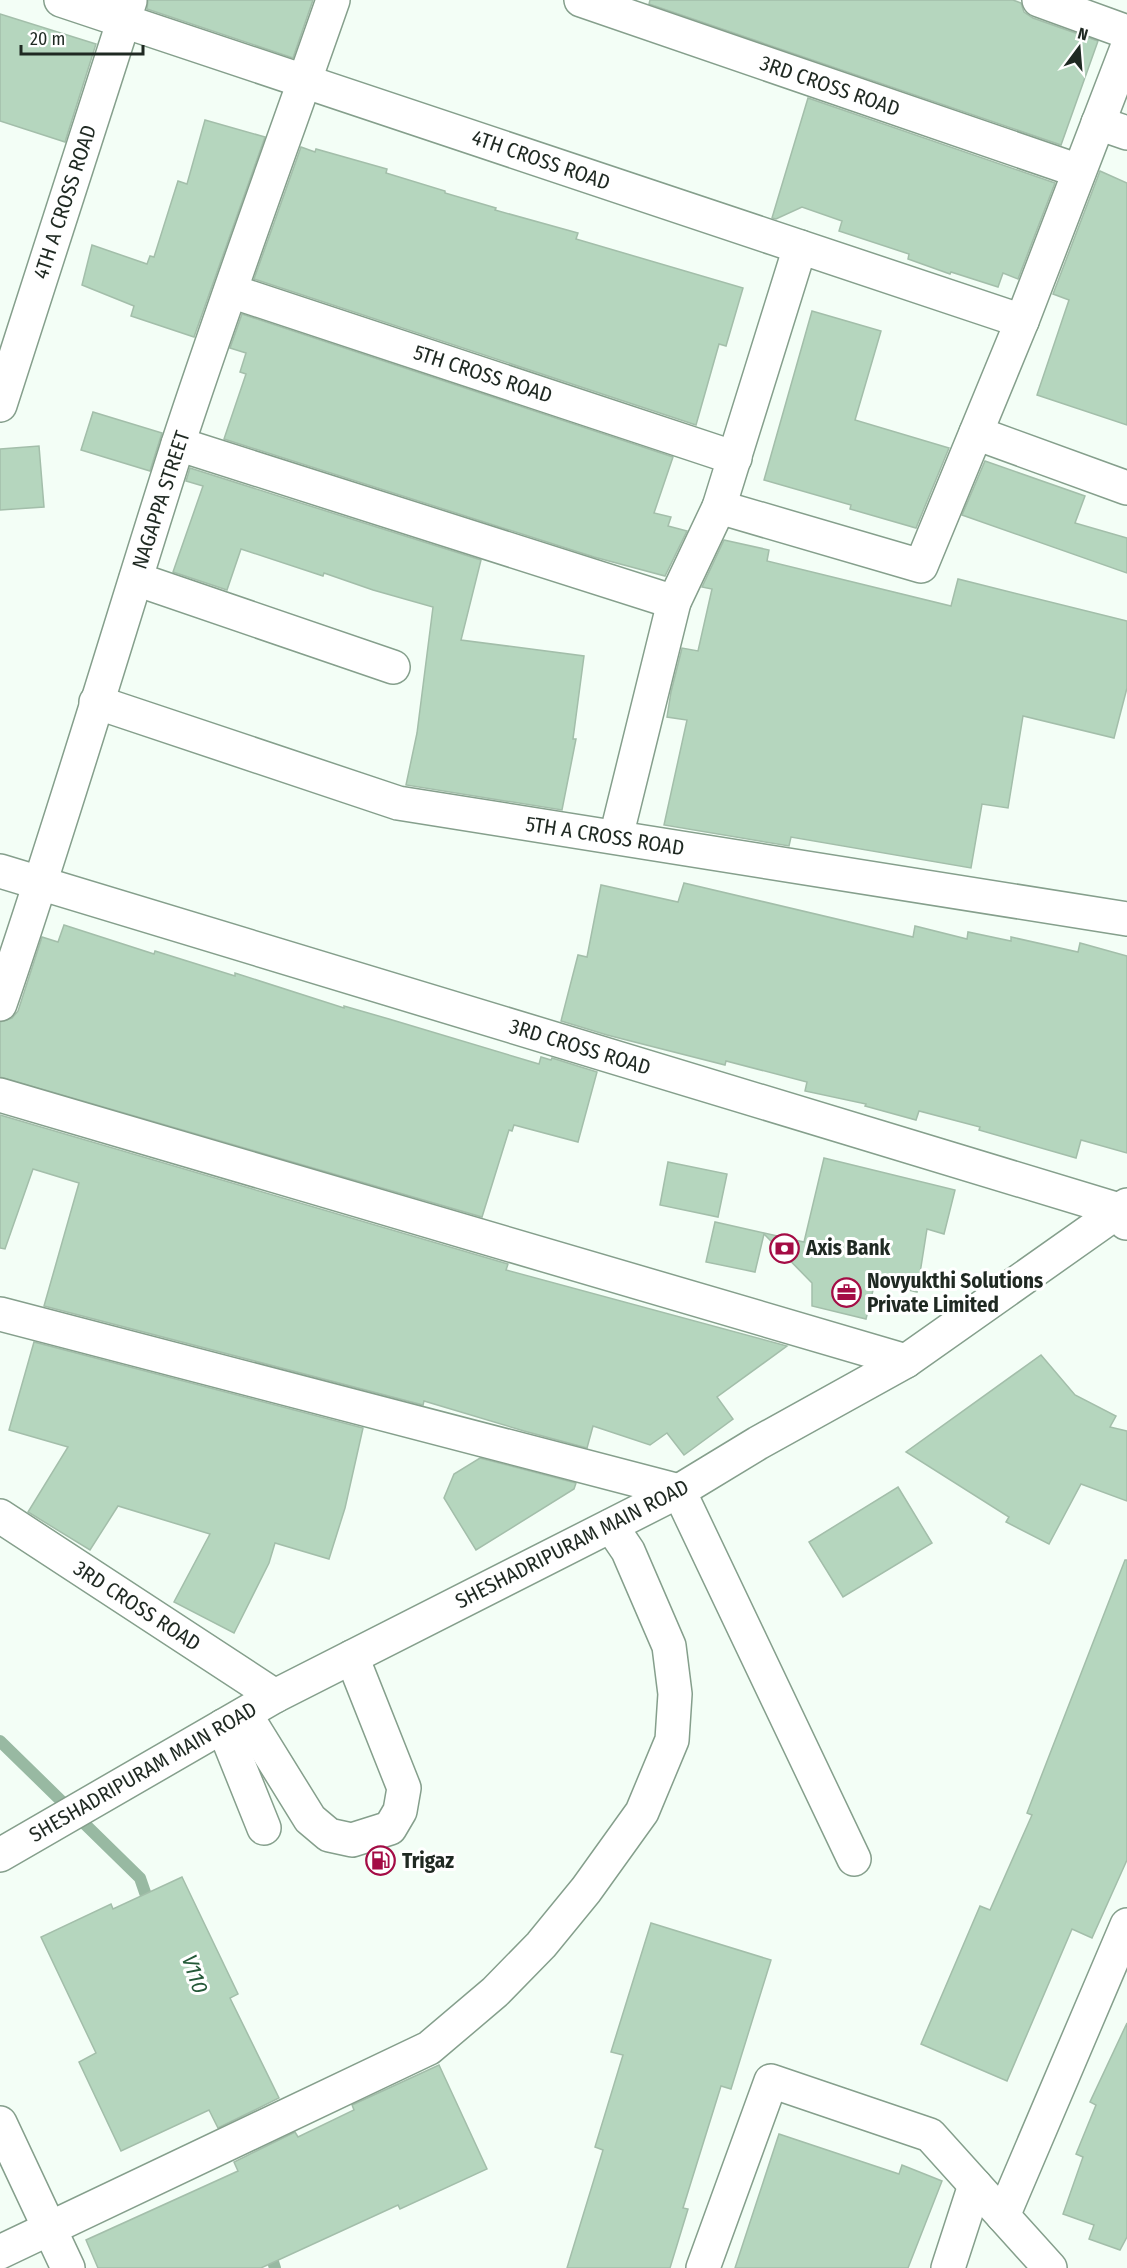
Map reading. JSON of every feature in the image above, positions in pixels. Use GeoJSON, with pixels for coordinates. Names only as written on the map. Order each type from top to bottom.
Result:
{"type":"FeatureCollection","features":[{"type":"Feature","properties":{"kind":"street","name":"4TH CROSS ROAD"},"geometry":{"type":"LineString","coordinates":[[61,0],[127,11],[304,81],[1022,321]]}},
{"type":"Feature","properties":{"kind":"street","name":"NAGAPPA STREET"},"geometry":{"type":"LineString","coordinates":[[0,1004],[41,883],[178,444],[333,0]]}},
{"type":"Feature","properties":{"kind":"street","name":"3RD CROSS ROAD"},"geometry":{"type":"LineString","coordinates":[[581,0],[1079,171]]}},
{"type":"Feature","properties":{"kind":"street"},"geometry":{"type":"LineString","coordinates":[[1038,0],[1127,32]]}},
{"type":"Feature","properties":{"kind":"street","name":"4TH A CROSS ROAD"},"geometry":{"type":"LineString","coordinates":[[0,405],[127,11]]}},
{"type":"Feature","properties":{"kind":"street"},"geometry":{"type":"LineString","coordinates":[[719,507],[921,566],[1022,321],[1079,171],[1112,128],[1127,48]]}},
{"type":"Feature","properties":{"kind":"street"},"geometry":{"type":"LineString","coordinates":[[616,837],[674,602],[719,507],[800,247]]}},
{"type":"Feature","properties":{"kind":"street","name":"5TH CROSS ROAD"},"geometry":{"type":"LineString","coordinates":[[231,291],[735,458]]}},
{"type":"Feature","properties":{"kind":"street"},"geometry":{"type":"LineString","coordinates":[[976,433],[1127,488]]}},
{"type":"Feature","properties":{"kind":"street"},"geometry":{"type":"LineString","coordinates":[[178,444],[674,602]]}},
{"type":"Feature","properties":{"kind":"street"},"geometry":{"type":"LineString","coordinates":[[136,579],[393,667]]}},
{"type":"Feature","properties":{"kind":"street","name":"5TH A CROSS ROAD"},"geometry":{"type":"LineString","coordinates":[[96,702],[398,803],[1127,919]]}},
{"type":"Feature","properties":{"kind":"street","name":"3RD CROSS ROAD"},"geometry":{"type":"LineString","coordinates":[[0,871],[1124,1214]]}},
{"type":"Feature","properties":{"kind":"street"},"geometry":{"type":"LineString","coordinates":[[0,1095],[906,1361]]}},
{"type":"Feature","properties":{"kind":"street","name":"SHESHADRIPURAM MAIN ROAD"},"geometry":{"type":"LineString","coordinates":[[0,1855],[275,1696],[680,1491],[758,1443],[906,1361],[1124,1214]]}},
{"type":"Feature","properties":{"kind":"street"},"geometry":{"type":"LineString","coordinates":[[0,1314],[680,1491],[854,1859]]}},
{"type":"Feature","properties":{"kind":"street","name":"3RD CROSS ROAD"},"geometry":{"type":"LineString","coordinates":[[0,1516],[275,1696]]}},
{"type":"Feature","properties":{"kind":"street"},"geometry":{"type":"LineString","coordinates":[[0,2252],[429,2048],[495,1992],[541,1945],[586,1890],[642,1812],[672,1740],[675,1694],[669,1646],[628,1551],[611,1526]]}},
{"type":"Feature","properties":{"kind":"street"},"geometry":{"type":"LineString","coordinates":[[234,1720],[310,1819],[329,1835],[352,1840],[390,1828],[400,1810],[404,1788],[352,1657]]}},
{"type":"Feature","properties":{"kind":"street"},"geometry":{"type":"LineString","coordinates":[[234,1720],[264,1828]]}},
{"type":"Feature","properties":{"kind":"street"},"geometry":{"type":"LineString","coordinates":[[1003,2217],[1127,1925]]}},
{"type":"Feature","properties":{"kind":"street"},"geometry":{"type":"LineString","coordinates":[[703,2268],[771,2081],[930,2135],[1050,2268]]}},
{"type":"Feature","properties":{"kind":"street"},"geometry":{"type":"LineString","coordinates":[[0,2123],[68,2268]]}},
{"type":"Feature","properties":{"kind":"street"},"geometry":{"type":"LineString","coordinates":[[948,2268],[975,2185]]}},
{"type":"Feature","properties":{"kind":"building"},"geometry":{"type":"Polygon","coordinates":[[[148,0],[313,0],[293,58],[147,9],[148,0]]]}},
{"type":"Feature","properties":{"kind":"building"},"geometry":{"type":"Polygon","coordinates":[[[650,0],[1013,0],[1021,3],[1024,12],[1033,18],[1098,41],[1061,145],[649,4],[650,0]]]}},
{"type":"Feature","properties":{"kind":"building"},"geometry":{"type":"Polygon","coordinates":[[[0,14],[96,44],[65,142],[0,121],[0,14]]]}},
{"type":"Feature","properties":{"kind":"building"},"geometry":{"type":"Polygon","coordinates":[[[808,98],[1055,183],[1018,279],[1003,273],[998,287],[951,272],[950,274],[908,259],[909,254],[839,231],[842,221],[802,207],[776,219],[772,218],[808,98]]]}},
{"type":"Feature","properties":{"kind":"building"},"geometry":{"type":"Polygon","coordinates":[[[205,120],[265,137],[194,337],[131,316],[134,306],[82,285],[92,245],[147,264],[150,256],[154,257],[178,181],[187,184],[205,120]]]}},
{"type":"Feature","properties":{"kind":"building"},"geometry":{"type":"Polygon","coordinates":[[[301,147],[387,169],[386,173],[496,208],[495,210],[578,233],[576,239],[743,288],[726,346],[719,344],[696,425],[254,279],[301,147]]]}},
{"type":"Feature","properties":{"kind":"building"},"geometry":{"type":"Polygon","coordinates":[[[1100,171],[1127,183],[1127,425],[1037,395],[1069,300],[1053,294],[1100,171]]]}},
{"type":"Feature","properties":{"kind":"building"},"geometry":{"type":"Polygon","coordinates":[[[812,311],[881,331],[855,420],[949,448],[916,528],[850,509],[851,505],[764,480],[812,311]]]}},
{"type":"Feature","properties":{"kind":"building"},"geometry":{"type":"Polygon","coordinates":[[[242,314],[673,457],[654,513],[671,517],[668,526],[687,531],[665,576],[594,557],[224,439],[246,374],[240,372],[246,353],[230,348],[242,314]]]}},
{"type":"Feature","properties":{"kind":"building"},"geometry":{"type":"Polygon","coordinates":[[[93,412],[162,433],[150,471],[81,450],[93,412]]]}},
{"type":"Feature","properties":{"kind":"building"},"geometry":{"type":"Polygon","coordinates":[[[39,446],[44,507],[0,510],[0,449],[39,446]]]}},
{"type":"Feature","properties":{"kind":"building"},"geometry":{"type":"Polygon","coordinates":[[[985,461],[1085,496],[1075,523],[1127,538],[1127,573],[962,515],[985,461]]]}},
{"type":"Feature","properties":{"kind":"building"},"geometry":{"type":"Polygon","coordinates":[[[190,468],[481,560],[461,640],[584,656],[573,739],[576,739],[562,810],[406,785],[417,733],[433,607],[324,573],[323,576],[241,549],[227,590],[173,572],[203,486],[186,481],[190,468]]]}},
{"type":"Feature","properties":{"kind":"building"},"geometry":{"type":"Polygon","coordinates":[[[724,540],[769,550],[767,561],[951,606],[958,579],[1127,621],[1127,688],[1114,738],[1023,716],[1008,808],[982,804],[971,868],[791,837],[789,846],[664,825],[687,720],[667,717],[671,692],[682,648],[698,651],[712,589],[702,587],[724,540]]]}},
{"type":"Feature","properties":{"kind":"building"},"geometry":{"type":"Polygon","coordinates":[[[684,883],[913,937],[915,926],[967,939],[968,932],[1011,941],[1011,937],[1078,952],[1080,943],[1127,956],[1127,1153],[1081,1140],[1076,1158],[979,1130],[980,1127],[919,1111],[916,1120],[865,1106],[866,1104],[805,1091],[807,1082],[726,1061],[725,1065],[561,1021],[578,955],[587,957],[601,885],[678,902],[684,883]]]}},
{"type":"Feature","properties":{"kind":"building"},"geometry":{"type":"Polygon","coordinates":[[[64,925],[154,954],[155,951],[235,976],[235,973],[344,1008],[344,1006],[539,1064],[541,1057],[551,1060],[552,1058],[597,1072],[578,1142],[514,1125],[512,1131],[509,1130],[482,1217],[0,1077],[0,1022],[12,1018],[18,1011],[42,937],[58,942],[64,925]]]}},
{"type":"Feature","properties":{"kind":"building"},"geometry":{"type":"Polygon","coordinates":[[[0,1115],[508,1264],[506,1270],[787,1346],[717,1397],[733,1419],[684,1455],[667,1433],[650,1445],[593,1426],[587,1448],[424,1401],[423,1405],[44,1306],[79,1183],[33,1169],[5,1249],[0,1248],[0,1115]]]}},
{"type":"Feature","properties":{"kind":"building"},"geometry":{"type":"Polygon","coordinates":[[[824,1158],[955,1190],[944,1234],[927,1229],[917,1292],[875,1282],[866,1319],[812,1306],[812,1283],[764,1234],[755,1272],[706,1262],[715,1222],[804,1242],[824,1158]]]}},
{"type":"Feature","properties":{"kind":"building"},"geometry":{"type":"Polygon","coordinates":[[[668,1162],[727,1174],[718,1217],[660,1205],[668,1162]]]}},
{"type":"Feature","properties":{"kind":"building"},"geometry":{"type":"Polygon","coordinates":[[[34,1342],[363,1428],[345,1508],[329,1559],[275,1543],[269,1563],[234,1633],[174,1602],[210,1534],[118,1506],[90,1550],[28,1512],[68,1447],[9,1430],[34,1342]]]}},
{"type":"Feature","properties":{"kind":"building"},"geometry":{"type":"Polygon","coordinates":[[[1041,1355],[1075,1395],[1116,1416],[1110,1427],[1127,1431],[1127,1501],[1081,1484],[1049,1544],[1006,1522],[1009,1517],[906,1452],[1041,1355]]]}},
{"type":"Feature","properties":{"kind":"building"},"geometry":{"type":"Polygon","coordinates":[[[480,1458],[576,1483],[574,1489],[476,1550],[444,1498],[454,1474],[480,1458]]]}},
{"type":"Feature","properties":{"kind":"building"},"geometry":{"type":"Polygon","coordinates":[[[898,1487],[932,1543],[843,1597],[809,1542],[898,1487]]]}},
{"type":"Feature","properties":{"kind":"building"},"geometry":{"type":"Polygon","coordinates":[[[1125,1560],[1127,1560],[1127,1860],[1092,1938],[1072,1929],[1007,2081],[921,2044],[980,1906],[990,1910],[1032,1815],[1027,1813],[1125,1560]]]}},
{"type":"Feature","properties":{"kind":"building"},"geometry":{"type":"Polygon","coordinates":[[[182,1877],[238,1994],[230,1998],[279,2098],[218,2128],[209,2110],[121,2151],[79,2062],[96,2053],[41,1937],[111,1904],[113,1909],[182,1877]]]}},
{"type":"Feature","properties":{"kind":"building"},"geometry":{"type":"Polygon","coordinates":[[[651,1923],[771,1960],[731,2089],[721,2086],[683,2208],[688,2209],[670,2268],[567,2268],[603,2150],[595,2147],[623,2055],[611,2052],[651,1923]]]}},
{"type":"Feature","properties":{"kind":"building"},"geometry":{"type":"Polygon","coordinates":[[[1127,2023],[1127,2237],[1120,2250],[1089,2239],[1094,2225],[1063,2214],[1083,2157],[1076,2154],[1096,2105],[1090,2102],[1127,2023]]]}},
{"type":"Feature","properties":{"kind":"building"},"geometry":{"type":"Polygon","coordinates":[[[439,2065],[487,2169],[400,2209],[398,2205],[261,2268],[98,2268],[86,2240],[238,2171],[234,2162],[295,2132],[298,2137],[354,2110],[352,2105],[439,2065]]]}},
{"type":"Feature","properties":{"kind":"building"},"geometry":{"type":"Polygon","coordinates":[[[779,2134],[899,2174],[902,2165],[942,2181],[908,2268],[735,2268],[779,2134]]]}},
{"type":"Feature","properties":{"kind":"waterway","name":"V110"},"geometry":{"type":"LineString","coordinates":[[0,1741],[140,1878],[151,1910]]}},
{"type":"Feature","properties":{"kind":"waterway","name":"V110"},"geometry":{"type":"LineString","coordinates":[[268,2246],[275,2268]]}},
{"type":"Feature","properties":{"kind":"place","name":"Axis Bank"},"geometry":{"type":"Point","coordinates":[785,1248]}},
{"type":"Feature","properties":{"kind":"place","name":"Novyukthi Solutions Private Limited"},"geometry":{"type":"Point","coordinates":[846,1293]}},
{"type":"Feature","properties":{"kind":"place","name":"Trigaz"},"geometry":{"type":"Point","coordinates":[381,1861]}}]}
